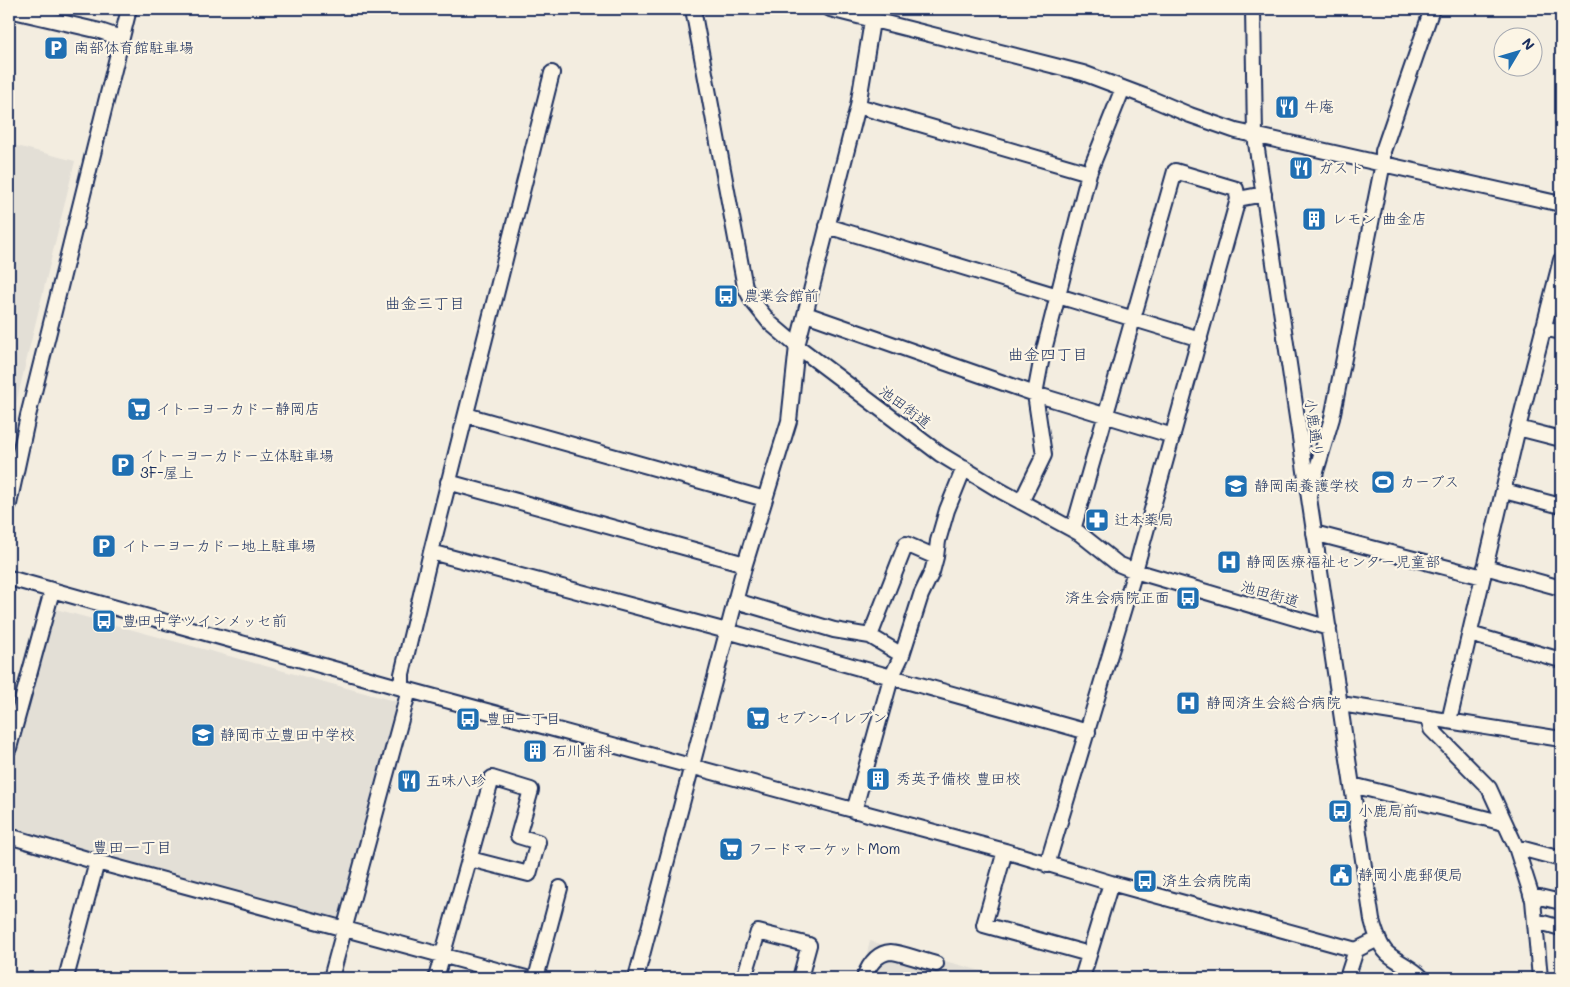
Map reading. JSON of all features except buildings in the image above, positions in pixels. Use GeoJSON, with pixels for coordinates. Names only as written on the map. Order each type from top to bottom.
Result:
{"type":"FeatureCollection","features":[{"type":"Feature","properties":{"kind":"street"},"geometry":{"type":"LineString","coordinates":[[9,504],[28,416],[129,9]]}},
{"type":"Feature","properties":{"kind":"street","name":"池田街道"},"geometry":{"type":"LineString","coordinates":[[693,9],[745,288],[762,315],[797,346],[940,454],[1073,530],[1118,564],[1135,572],[1329,628]]}},
{"type":"Feature","properties":{"kind":"street"},"geometry":{"type":"LineString","coordinates":[[830,9],[873,14],[1083,73],[1217,125],[1255,136],[1384,163],[1561,204]]}},
{"type":"Feature","properties":{"kind":"street","name":"小鹿通り"},"geometry":{"type":"LineString","coordinates":[[1253,9],[1255,136],[1372,920],[1378,939],[1386,952],[1415,970],[1422,978]]}},
{"type":"Feature","properties":{"kind":"street"},"geometry":{"type":"LineString","coordinates":[[1308,498],[1332,418],[1384,163],[1383,151],[1432,9]]}},
{"type":"Feature","properties":{"kind":"street"},"geometry":{"type":"LineString","coordinates":[[9,10],[100,31],[122,38]]}},
{"type":"Feature","properties":{"kind":"street"},"geometry":{"type":"LineString","coordinates":[[636,978],[745,564],[789,421],[797,346],[858,106],[873,14]]}},
{"type":"Feature","properties":{"kind":"street"},"geometry":{"type":"LineString","coordinates":[[331,978],[405,689],[402,674],[430,552],[552,73]]}},
{"type":"Feature","properties":{"kind":"street"},"geometry":{"type":"LineString","coordinates":[[1021,502],[1044,455],[1034,394],[1089,173],[1123,88]]}},
{"type":"Feature","properties":{"kind":"street"},"geometry":{"type":"LineString","coordinates":[[858,106],[1089,173]]}},
{"type":"Feature","properties":{"kind":"street"},"geometry":{"type":"LineString","coordinates":[[1047,865],[1135,572],[1238,198],[1236,189],[1175,171],[1073,530]]}},
{"type":"Feature","properties":{"kind":"street"},"geometry":{"type":"LineString","coordinates":[[1238,198],[1264,194]]}},
{"type":"Feature","properties":{"kind":"street"},"geometry":{"type":"LineString","coordinates":[[827,226],[1058,297],[1200,338]]}},
{"type":"Feature","properties":{"kind":"street"},"geometry":{"type":"LineString","coordinates":[[1449,721],[1518,428],[1561,260]]}},
{"type":"Feature","properties":{"kind":"street"},"geometry":{"type":"LineString","coordinates":[[806,314],[1034,394],[1173,436]]}},
{"type":"Feature","properties":{"kind":"street"},"geometry":{"type":"LineString","coordinates":[[1544,328],[1561,332]]}},
{"type":"Feature","properties":{"kind":"street"},"geometry":{"type":"LineString","coordinates":[[466,415],[765,499]]}},
{"type":"Feature","properties":{"kind":"street"},"geometry":{"type":"LineString","coordinates":[[1518,428],[1561,439]]}},
{"type":"Feature","properties":{"kind":"street"},"geometry":{"type":"LineString","coordinates":[[854,812],[891,678],[908,642],[921,595],[936,557],[938,541],[947,510],[964,468]]}},
{"type":"Feature","properties":{"kind":"street"},"geometry":{"type":"LineString","coordinates":[[448,482],[745,564]]}},
{"type":"Feature","properties":{"kind":"street"},"geometry":{"type":"LineString","coordinates":[[1504,491],[1561,506]]}},
{"type":"Feature","properties":{"kind":"street"},"geometry":{"type":"LineString","coordinates":[[1314,533],[1561,588]]}},
{"type":"Feature","properties":{"kind":"street"},"geometry":{"type":"LineString","coordinates":[[870,636],[906,544],[936,557]]}},
{"type":"Feature","properties":{"kind":"street"},"geometry":{"type":"LineString","coordinates":[[430,552],[727,631],[1088,732]]}},
{"type":"Feature","properties":{"kind":"street"},"geometry":{"type":"LineString","coordinates":[[10,578],[405,689],[692,766],[1356,950],[1378,939]]}},
{"type":"Feature","properties":{"kind":"street"},"geometry":{"type":"LineString","coordinates":[[9,748],[52,591]]}},
{"type":"Feature","properties":{"kind":"street"},"geometry":{"type":"LineString","coordinates":[[736,601],[834,630],[870,636],[902,655]]}},
{"type":"Feature","properties":{"kind":"street"},"geometry":{"type":"LineString","coordinates":[[1470,634],[1561,660]]}},
{"type":"Feature","properties":{"kind":"street"},"geometry":{"type":"LineString","coordinates":[[1341,704],[1561,739]]}},
{"type":"Feature","properties":{"kind":"street"},"geometry":{"type":"LineString","coordinates":[[1428,718],[1431,729],[1489,788],[1516,847],[1531,894],[1536,921],[1540,978]]}},
{"type":"Feature","properties":{"kind":"street"},"geometry":{"type":"LineString","coordinates":[[436,978],[492,778],[531,790],[518,836],[538,842],[529,874],[470,859]]}},
{"type":"Feature","properties":{"kind":"street"},"geometry":{"type":"LineString","coordinates":[[1352,785],[1504,823]]}},
{"type":"Feature","properties":{"kind":"street"},"geometry":{"type":"LineString","coordinates":[[9,836],[97,862],[526,978]]}},
{"type":"Feature","properties":{"kind":"street"},"geometry":{"type":"LineString","coordinates":[[1516,847],[1561,859]]}},
{"type":"Feature","properties":{"kind":"street"},"geometry":{"type":"LineString","coordinates":[[1005,852],[984,925],[1089,954]]}},
{"type":"Feature","properties":{"kind":"street"},"geometry":{"type":"LineString","coordinates":[[66,978],[97,862]]}},
{"type":"Feature","properties":{"kind":"street"},"geometry":{"type":"LineString","coordinates":[[1082,978],[1111,883]]}},
{"type":"Feature","properties":{"kind":"street"},"geometry":{"type":"LineString","coordinates":[[536,978],[560,888]]}},
{"type":"Feature","properties":{"kind":"street"},"geometry":{"type":"LineString","coordinates":[[1531,894],[1561,902]]}},
{"type":"Feature","properties":{"kind":"street"},"geometry":{"type":"LineString","coordinates":[[1536,921],[1561,928]]}},
{"type":"Feature","properties":{"kind":"street"},"geometry":{"type":"LineString","coordinates":[[744,978],[758,932],[809,945],[800,978]]}},
{"type":"Feature","properties":{"kind":"street"},"geometry":{"type":"LineString","coordinates":[[1347,978],[1356,950]]}},
{"type":"Feature","properties":{"kind":"street"},"geometry":{"type":"LineString","coordinates":[[864,978],[868,967],[878,957],[890,952],[936,964]]}},
{"type":"Feature","properties":{"kind":"shaded area"},"geometry":{"type":"Polygon","coordinates":[[[9,144],[75,161],[9,432],[9,144]]]}},
{"type":"Feature","properties":{"kind":"shaded area","name":"静岡市立豊田中学校"},"geometry":{"type":"Polygon","coordinates":[[[52,608],[398,702],[337,922],[9,832],[9,768],[52,608]]]}},
{"type":"Feature","properties":{"kind":"shaded area"},"geometry":{"type":"Polygon","coordinates":[[[870,941],[956,964],[1007,978],[861,978],[870,941]]]}},
{"type":"Feature","properties":{"kind":"place","name":"南部体育館駐車場"},"geometry":{"type":"Point","coordinates":[56,48]}},
{"type":"Feature","properties":{"kind":"place","name":"牛庵"},"geometry":{"type":"Point","coordinates":[1287,107]}},
{"type":"Feature","properties":{"kind":"place","name":"ガスト"},"geometry":{"type":"Point","coordinates":[1301,168]}},
{"type":"Feature","properties":{"kind":"place","name":"レモン 曲金店"},"geometry":{"type":"Point","coordinates":[1314,219]}},
{"type":"Feature","properties":{"kind":"place","name":"農業会館前"},"geometry":{"type":"Point","coordinates":[726,296]}},
{"type":"Feature","properties":{"kind":"place","name":"イトーヨーカドー静岡店"},"geometry":{"type":"Point","coordinates":[139,409]}},
{"type":"Feature","properties":{"kind":"place","name":"イトーヨーカドー立体駐車場 3F-屋上"},"geometry":{"type":"Point","coordinates":[123,465]}},
{"type":"Feature","properties":{"kind":"place","name":"カーブス"},"geometry":{"type":"Point","coordinates":[1383,482]}},
{"type":"Feature","properties":{"kind":"place","name":"静岡南養護学校"},"geometry":{"type":"Point","coordinates":[1236,486]}},
{"type":"Feature","properties":{"kind":"place","name":"辻本薬局"},"geometry":{"type":"Point","coordinates":[1097,520]}},
{"type":"Feature","properties":{"kind":"place","name":"イトーヨーカドー地上駐車場"},"geometry":{"type":"Point","coordinates":[104,546]}},
{"type":"Feature","properties":{"kind":"place","name":"静岡医療福祉センター児童部"},"geometry":{"type":"Point","coordinates":[1229,562]}},
{"type":"Feature","properties":{"kind":"place","name":"済生会病院正面"},"geometry":{"type":"Point","coordinates":[1188,598]}},
{"type":"Feature","properties":{"kind":"place","name":"豊田中学ツインメッセ前"},"geometry":{"type":"Point","coordinates":[104,621]}},
{"type":"Feature","properties":{"kind":"place","name":"静岡済生会総合病院"},"geometry":{"type":"Point","coordinates":[1188,703]}},
{"type":"Feature","properties":{"kind":"place","name":"セブン-イレブン"},"geometry":{"type":"Point","coordinates":[758,718]}},
{"type":"Feature","properties":{"kind":"place","name":"豊田一丁目"},"geometry":{"type":"Point","coordinates":[468,719]}},
{"type":"Feature","properties":{"kind":"place","name":"静岡市立豊田中学校"},"geometry":{"type":"Point","coordinates":[203,735]}},
{"type":"Feature","properties":{"kind":"place","name":"石川歯科"},"geometry":{"type":"Point","coordinates":[535,751]}},
{"type":"Feature","properties":{"kind":"place","name":"秀英予備校 豊田校"},"geometry":{"type":"Point","coordinates":[878,779]}},
{"type":"Feature","properties":{"kind":"place","name":"五味八珍"},"geometry":{"type":"Point","coordinates":[409,781]}},
{"type":"Feature","properties":{"kind":"place","name":"小鹿局前"},"geometry":{"type":"Point","coordinates":[1340,811]}},
{"type":"Feature","properties":{"kind":"place","name":"フードマーケットMom"},"geometry":{"type":"Point","coordinates":[731,849]}},
{"type":"Feature","properties":{"kind":"place","name":"静岡小鹿郵便局"},"geometry":{"type":"Point","coordinates":[1341,875]}},
{"type":"Feature","properties":{"kind":"place","name":"済生会病院南"},"geometry":{"type":"Point","coordinates":[1145,881]}},
{"type":"Feature","properties":{"kind":"district","name":"曲金三丁目"},"geometry":{"type":"Point","coordinates":[425,303]}},
{"type":"Feature","properties":{"kind":"district","name":"曲金四丁目"},"geometry":{"type":"Point","coordinates":[1048,354]}},
{"type":"Feature","properties":{"kind":"district","name":"豊田一丁目"},"geometry":{"type":"Point","coordinates":[132,847]}}]}
